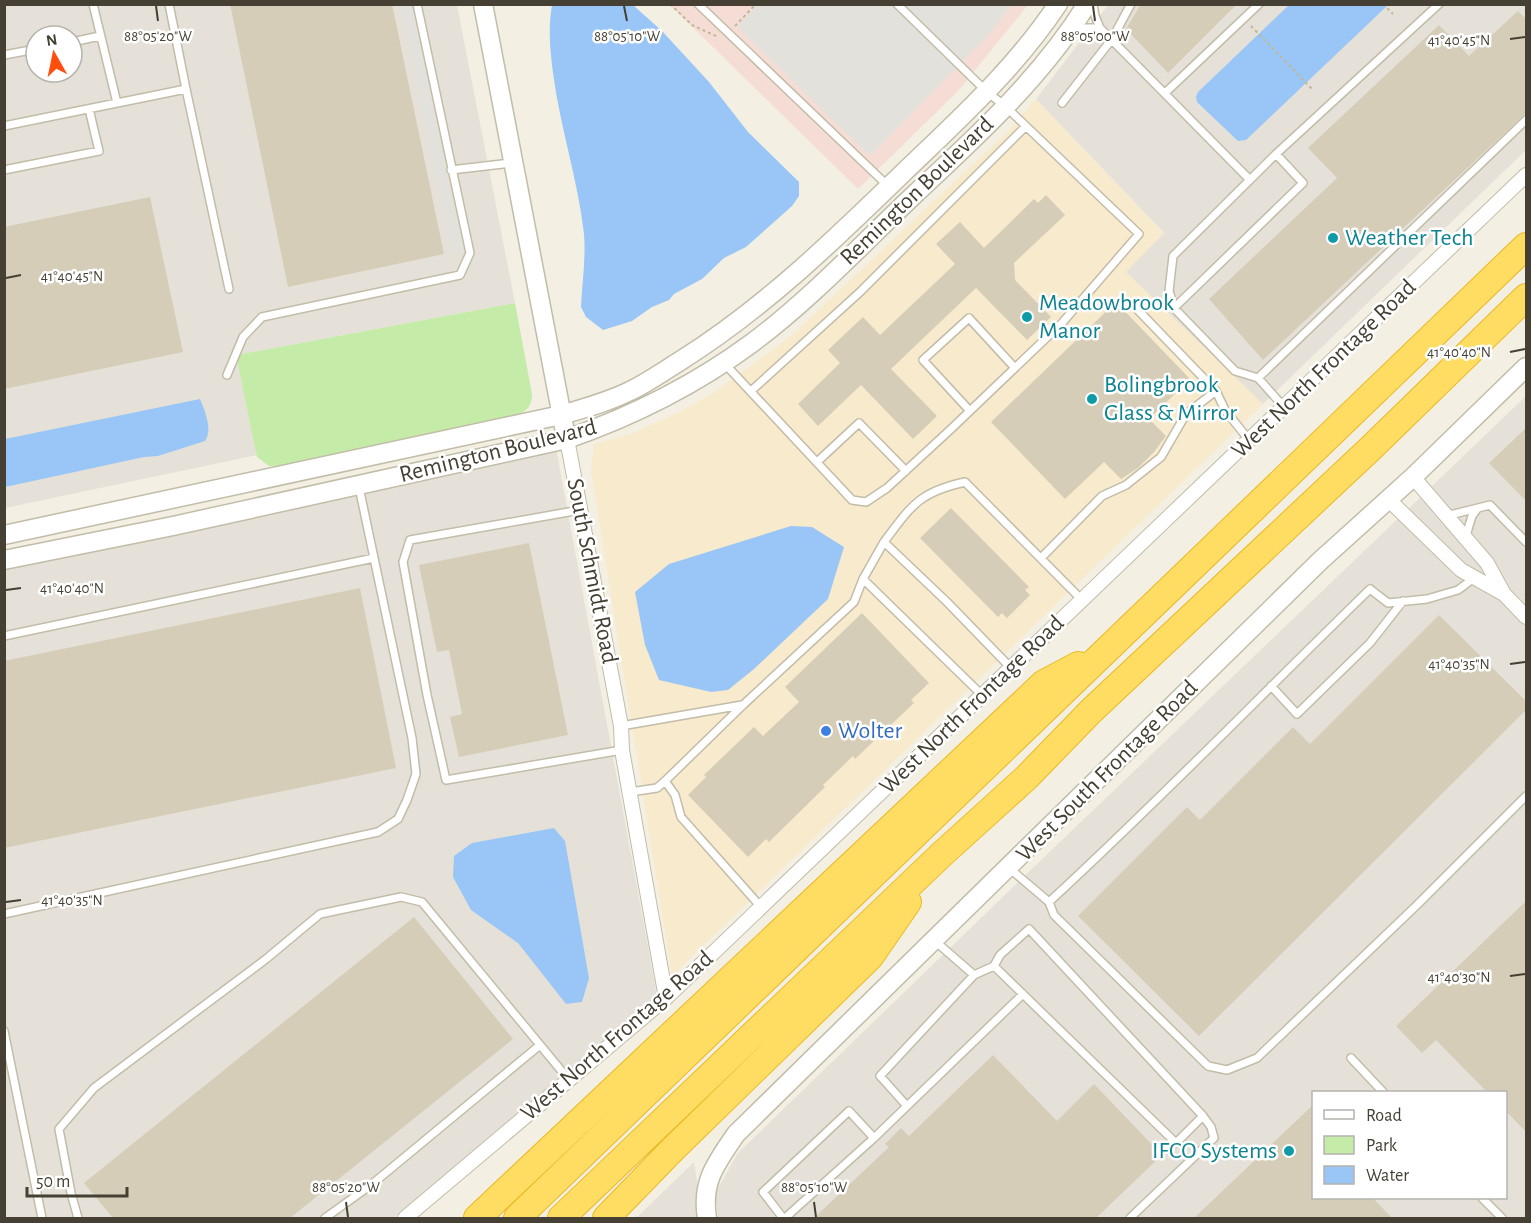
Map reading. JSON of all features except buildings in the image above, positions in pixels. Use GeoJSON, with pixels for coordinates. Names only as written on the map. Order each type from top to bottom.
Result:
{"type":"FeatureCollection","features":[{"type":"Feature","properties":{"kind":"highway"},"geometry":{"type":"LineString","coordinates":[[517,1218],[1527,246]]}},
{"type":"Feature","properties":{"kind":"highway"},"geometry":{"type":"LineString","coordinates":[[561,1218],[941,855],[1027,777],[1091,711],[1363,456],[1527,297]]}},
{"type":"Feature","properties":{"kind":"highway"},"geometry":{"type":"LineString","coordinates":[[477,1218],[1044,683],[1109,647]]}},
{"type":"Feature","properties":{"kind":"highway"},"geometry":{"type":"LineString","coordinates":[[606,1218],[672,1150],[870,957],[941,855]]}},
{"type":"Feature","properties":{"kind":"street","name":"South Schmidt Road"},"geometry":{"type":"LineString","coordinates":[[483,4],[621,726],[621,750],[666,998]]}},
{"type":"Feature","properties":{"kind":"street","name":"Remington Boulevard"},"geometry":{"type":"LineString","coordinates":[[4,535],[561,415],[602,403],[632,390],[709,343],[759,307],[801,271],[1016,60],[1058,4]]}},
{"type":"Feature","properties":{"kind":"street","name":"Remington Boulevard"},"geometry":{"type":"LineString","coordinates":[[4,560],[567,439],[627,416],[684,388],[753,342],[795,308],[1006,107],[1040,69],[1069,32],[1087,4]]}},
{"type":"Feature","properties":{"kind":"street","name":"West North Frontage Road"},"geometry":{"type":"LineString","coordinates":[[405,1218],[666,998],[1527,175]]}},
{"type":"Feature","properties":{"kind":"street","name":"West South Frontage Road"},"geometry":{"type":"LineString","coordinates":[[707,1218],[706,1189],[714,1166],[736,1134],[1320,561],[1413,477],[1527,367]]}},
{"type":"Feature","properties":{"kind":"street"},"geometry":{"type":"LineString","coordinates":[[1413,477],[1487,563],[1504,594],[1527,618]]}},
{"type":"Feature","properties":{"kind":"street"},"geometry":{"type":"LineString","coordinates":[[1388,499],[1461,570],[1504,594]]}},
{"type":"Feature","properties":{"kind":"lane"},"geometry":{"type":"LineString","coordinates":[[93,4],[117,103]]}},
{"type":"Feature","properties":{"kind":"lane"},"geometry":{"type":"LineString","coordinates":[[170,4],[229,289]]}},
{"type":"Feature","properties":{"kind":"lane"},"geometry":{"type":"LineString","coordinates":[[227,375],[243,337],[262,317],[460,275],[470,253],[417,4]]}},
{"type":"Feature","properties":{"kind":"lane"},"geometry":{"type":"LineString","coordinates":[[698,4],[889,187]]}},
{"type":"Feature","properties":{"kind":"lane"},"geometry":{"type":"LineString","coordinates":[[723,363],[852,500],[866,502],[906,471],[1062,323],[1139,234],[897,4]]}},
{"type":"Feature","properties":{"kind":"lane"},"geometry":{"type":"LineString","coordinates":[[1093,4],[1100,28],[1250,180]]}},
{"type":"Feature","properties":{"kind":"lane"},"geometry":{"type":"LineString","coordinates":[[1062,103],[1112,39],[1131,4]]}},
{"type":"Feature","properties":{"kind":"lane"},"geometry":{"type":"LineString","coordinates":[[1165,93],[1259,4]]}},
{"type":"Feature","properties":{"kind":"lane"},"geometry":{"type":"LineString","coordinates":[[1284,407],[1258,378],[1235,371],[1174,308],[1169,291],[1173,256],[1276,154],[1438,4]]}},
{"type":"Feature","properties":{"kind":"lane"},"geometry":{"type":"LineString","coordinates":[[1069,32],[1082,28],[1100,28]]}},
{"type":"Feature","properties":{"kind":"lane"},"geometry":{"type":"LineString","coordinates":[[84,39],[99,36]]}},
{"type":"Feature","properties":{"kind":"lane"},"geometry":{"type":"LineString","coordinates":[[4,56],[24,52]]}},
{"type":"Feature","properties":{"kind":"lane"},"geometry":{"type":"LineString","coordinates":[[4,126],[186,89]]}},
{"type":"Feature","properties":{"kind":"lane"},"geometry":{"type":"LineString","coordinates":[[4,170],[99,151],[89,109]]}},
{"type":"Feature","properties":{"kind":"lane"},"geometry":{"type":"LineString","coordinates":[[1258,378],[1527,120]]}},
{"type":"Feature","properties":{"kind":"lane"},"geometry":{"type":"LineString","coordinates":[[750,392],[860,292],[1026,126]]}},
{"type":"Feature","properties":{"kind":"lane"},"geometry":{"type":"LineString","coordinates":[[1174,308],[1303,183],[1276,154]]}},
{"type":"Feature","properties":{"kind":"lane"},"geometry":{"type":"LineString","coordinates":[[451,170],[513,163]]}},
{"type":"Feature","properties":{"kind":"lane"},"geometry":{"type":"LineString","coordinates":[[1133,305],[1216,391],[1225,410],[1249,440]]}},
{"type":"Feature","properties":{"kind":"lane"},"geometry":{"type":"LineString","coordinates":[[970,411],[923,360],[969,318],[1015,368]]}},
{"type":"Feature","properties":{"kind":"lane"},"geometry":{"type":"LineString","coordinates":[[1041,558],[1102,496],[1126,485],[1161,457],[1186,414],[1216,391]]}},
{"type":"Feature","properties":{"kind":"lane"},"geometry":{"type":"LineString","coordinates":[[817,462],[859,423],[906,471]]}},
{"type":"Feature","properties":{"kind":"lane"},"geometry":{"type":"LineString","coordinates":[[630,792],[657,788],[854,602],[863,579],[884,542],[903,517],[923,496],[942,487],[965,482],[1082,600]]}},
{"type":"Feature","properties":{"kind":"lane"},"geometry":{"type":"LineString","coordinates":[[4,914],[378,832],[398,819],[416,774],[412,738],[359,484]]}},
{"type":"Feature","properties":{"kind":"lane"},"geometry":{"type":"LineString","coordinates":[[1446,516],[1490,505],[1527,542]]}},
{"type":"Feature","properties":{"kind":"lane"},"geometry":{"type":"LineString","coordinates":[[1466,539],[1472,516],[1478,508]]}},
{"type":"Feature","properties":{"kind":"lane"},"geometry":{"type":"LineString","coordinates":[[580,510],[410,540],[403,562],[427,694],[446,780],[621,750]]}},
{"type":"Feature","properties":{"kind":"lane"},"geometry":{"type":"LineString","coordinates":[[884,542],[1011,668]]}},
{"type":"Feature","properties":{"kind":"lane"},"geometry":{"type":"LineString","coordinates":[[4,636],[374,558]]}},
{"type":"Feature","properties":{"kind":"lane"},"geometry":{"type":"LineString","coordinates":[[1049,902],[1129,828],[1370,589],[1388,603],[1427,599],[1458,590],[1475,577]]}},
{"type":"Feature","properties":{"kind":"lane"},"geometry":{"type":"LineString","coordinates":[[863,579],[982,695]]}},
{"type":"Feature","properties":{"kind":"lane"},"geometry":{"type":"LineString","coordinates":[[1271,686],[1297,714],[1370,643],[1403,601]]}},
{"type":"Feature","properties":{"kind":"lane"},"geometry":{"type":"LineString","coordinates":[[621,726],[743,705]]}},
{"type":"Feature","properties":{"kind":"lane"},"geometry":{"type":"LineString","coordinates":[[665,781],[675,795],[681,817],[761,907]]}},
{"type":"Feature","properties":{"kind":"lane"},"geometry":{"type":"LineString","coordinates":[[1009,868],[1049,902],[1054,915],[1208,1066],[1227,1070],[1257,1058],[1527,796]]}},
{"type":"Feature","properties":{"kind":"lane"},"geometry":{"type":"LineString","coordinates":[[78,1218],[59,1130],[94,1088],[266,959],[320,914],[401,897],[422,902],[569,1080]]}},
{"type":"Feature","properties":{"kind":"lane"},"geometry":{"type":"LineString","coordinates":[[907,1106],[880,1076],[974,975],[994,966],[1000,956],[1029,929],[1211,1127],[1214,1138],[1130,1218]]}},
{"type":"Feature","properties":{"kind":"lane"},"geometry":{"type":"LineString","coordinates":[[935,941],[974,975]]}},
{"type":"Feature","properties":{"kind":"lane"},"geometry":{"type":"LineString","coordinates":[[994,966],[1176,1143],[1203,1116]]}},
{"type":"Feature","properties":{"kind":"lane"},"geometry":{"type":"LineString","coordinates":[[874,1138],[849,1111],[763,1192],[784,1218],[874,1138],[1023,994]]}},
{"type":"Feature","properties":{"kind":"lane"},"geometry":{"type":"LineString","coordinates":[[5,1037],[42,1218]]}},
{"type":"Feature","properties":{"kind":"lane"},"geometry":{"type":"LineString","coordinates":[[325,1218],[371,1185],[540,1045]]}},
{"type":"Feature","properties":{"kind":"lane"},"geometry":{"type":"LineString","coordinates":[[1351,1058],[1382,1091]]}},
{"type":"Feature","properties":{"kind":"lane"},"geometry":{"type":"LineString","coordinates":[[1484,1199],[1502,1218]]}},
{"type":"Feature","properties":{"kind":"path"},"geometry":{"type":"LineString","coordinates":[[1383,4],[1392,14]]}},
{"type":"Feature","properties":{"kind":"path"},"geometry":{"type":"LineString","coordinates":[[1251,26],[1312,90]]}},
{"type":"Feature","properties":{"kind":"shaded area"},"geometry":{"type":"Polygon","coordinates":[[[5,5],[457,5],[515,303],[236,355],[257,455],[5,508],[5,5]]]}},
{"type":"Feature","properties":{"kind":"shaded area"},"geometry":{"type":"Polygon","coordinates":[[[400,5],[411,5],[462,249],[451,251],[400,5]]]}},
{"type":"Feature","properties":{"kind":"shaded area"},"geometry":{"type":"Polygon","coordinates":[[[670,5],[1028,5],[958,91],[858,189],[670,5]]]}},
{"type":"Feature","properties":{"kind":"shaded area"},"geometry":{"type":"Polygon","coordinates":[[[757,5],[1011,5],[991,32],[870,156],[737,27],[757,5]]]}},
{"type":"Feature","properties":{"kind":"shaded area"},"geometry":{"type":"Polygon","coordinates":[[[1108,5],[1526,5],[1526,150],[1263,404],[1126,272],[1164,233],[1036,99],[1108,5]]]}},
{"type":"Feature","properties":{"kind":"shaded area"},"geometry":{"type":"Polygon","coordinates":[[[1036,99],[1164,234],[1127,272],[1263,404],[672,976],[591,471],[594,444],[631,434],[712,394],[792,335],[1008,131],[1036,99]]]}},
{"type":"Feature","properties":{"kind":"shaded area"},"geometry":{"type":"Polygon","coordinates":[[[1526,396],[1526,1218],[718,1218],[715,1194],[737,1154],[1526,396]]]}},
{"type":"Feature","properties":{"kind":"shaded area"},"geometry":{"type":"Polygon","coordinates":[[[556,448],[657,995],[394,1218],[5,1218],[4,566],[556,448]]]}},
{"type":"Feature","properties":{"kind":"shaded area"},"geometry":{"type":"Polygon","coordinates":[[[694,1162],[703,1218],[636,1218],[694,1162]]]}},
{"type":"Feature","properties":{"kind":"green space"},"geometry":{"type":"Polygon","coordinates":[[[515,303],[532,394],[530,405],[524,412],[278,466],[269,466],[257,457],[236,355],[515,303]]]}},
{"type":"Feature","properties":{"kind":"water"},"geometry":{"type":"Polygon","coordinates":[[[552,5],[633,5],[662,31],[709,82],[748,132],[799,182],[799,196],[792,206],[746,247],[724,258],[702,279],[674,294],[669,300],[652,307],[632,321],[603,330],[586,317],[581,307],[584,234],[553,73],[550,39],[552,5]]]}},
{"type":"Feature","properties":{"kind":"water"},"geometry":{"type":"Polygon","coordinates":[[[1289,5],[1388,5],[1246,140],[1238,141],[1197,102],[1196,97],[1198,92],[1289,5]]]}},
{"type":"Feature","properties":{"kind":"water"},"geometry":{"type":"Polygon","coordinates":[[[200,399],[208,426],[205,441],[158,456],[144,457],[5,487],[5,439],[200,399]]]}},
{"type":"Feature","properties":{"kind":"water"},"geometry":{"type":"Polygon","coordinates":[[[791,526],[812,527],[844,547],[828,599],[754,669],[728,690],[711,692],[659,680],[645,645],[635,592],[669,564],[791,526]]]}},
{"type":"Feature","properties":{"kind":"water"},"geometry":{"type":"Polygon","coordinates":[[[554,828],[565,841],[589,978],[582,1002],[566,1004],[518,943],[471,910],[453,877],[454,856],[472,843],[554,828]]]}},
{"type":"Feature","properties":{"kind":"place","name":"Weather Tech"},"geometry":{"type":"Point","coordinates":[1333,238]}},
{"type":"Feature","properties":{"kind":"place","name":"Meadowbrook Manor"},"geometry":{"type":"Point","coordinates":[1027,317]}},
{"type":"Feature","properties":{"kind":"place","name":"Bolingbrook Glass & Mirror"},"geometry":{"type":"Point","coordinates":[1092,399]}},
{"type":"Feature","properties":{"kind":"place","name":"Wolter"},"geometry":{"type":"Point","coordinates":[826,731]}},
{"type":"Feature","properties":{"kind":"place","name":"IFCO Systems"},"geometry":{"type":"Point","coordinates":[1289,1151]}}]}
